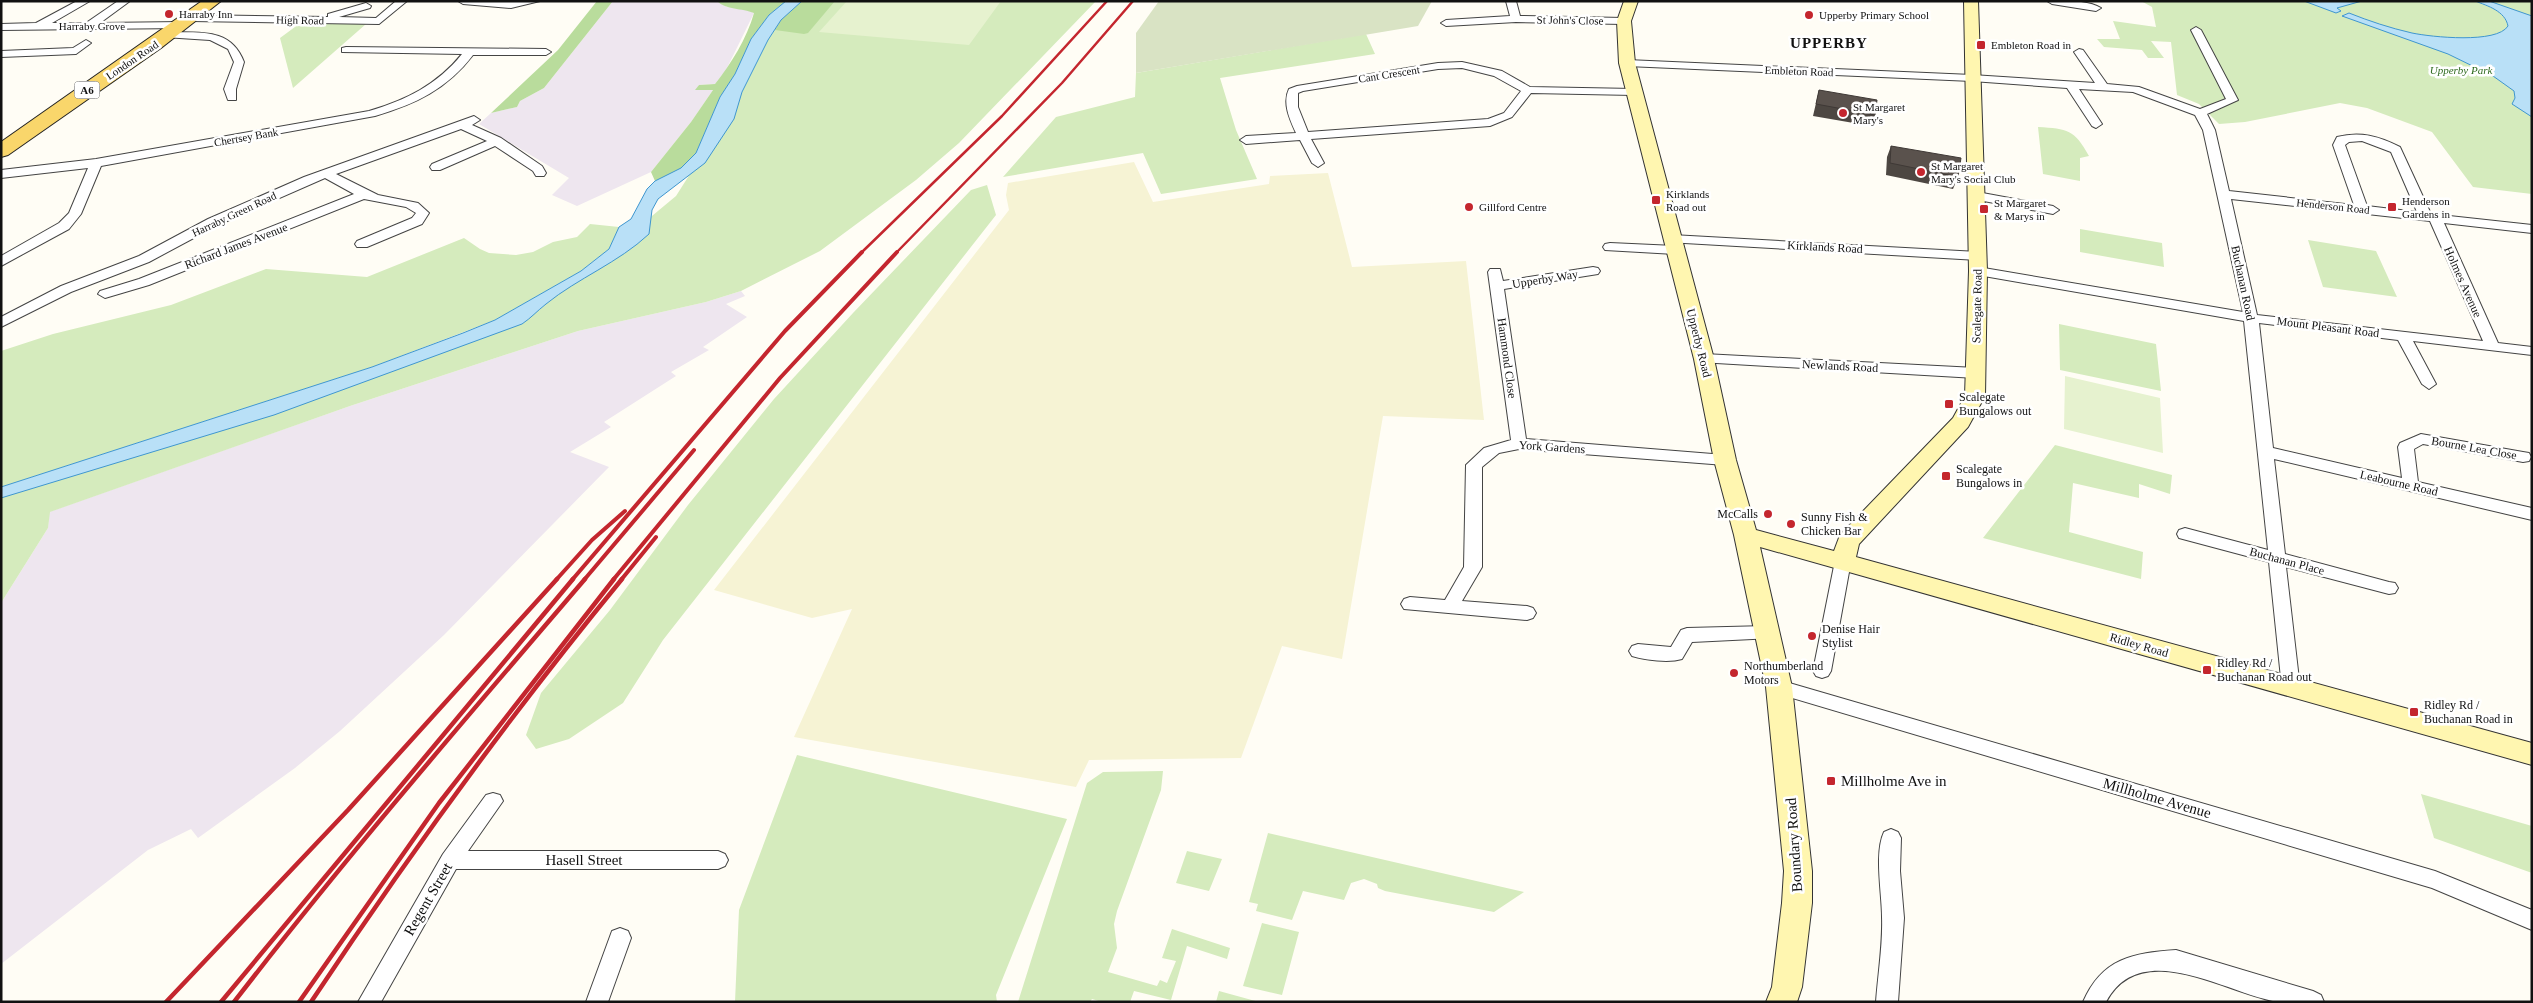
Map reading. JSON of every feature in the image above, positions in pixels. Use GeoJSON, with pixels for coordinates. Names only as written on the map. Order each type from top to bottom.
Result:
{"type":"FeatureCollection","features":[{"type":"Feature","properties":{"kind":"main road","name":"London Road"},"geometry":{"type":"LineString","coordinates":[[1,151],[213,1]]}},
{"type":"Feature","properties":{"kind":"street"},"geometry":{"type":"LineString","coordinates":[[39,26],[85,1]]}},
{"type":"Feature","properties":{"kind":"street"},"geometry":{"type":"LineString","coordinates":[[89,26],[125,1]]}},
{"type":"Feature","properties":{"kind":"street","name":"High Road"},"geometry":{"type":"LineString","coordinates":[[180,26],[317,21],[379,21],[402,1]]}},
{"type":"Feature","properties":{"kind":"street"},"geometry":{"type":"LineString","coordinates":[[463,1],[510,5],[535,1]]}},
{"type":"Feature","properties":{"kind":"street"},"geometry":{"type":"LineString","coordinates":[[1511,1],[1516,19]]}},
{"type":"Feature","properties":{"kind":"street","name":"Upperby Road"},"geometry":{"type":"LineString","coordinates":[[1631,1],[1624,21],[1627,63],[1704,359],[1725,460],[1746,535],[1779,686]]}},
{"type":"Feature","properties":{"kind":"street","name":"Scalegate Road"},"geometry":{"type":"LineString","coordinates":[[1843,560],[1848,541],[1961,422],[1975,396],[1978,264],[1971,1]]}},
{"type":"Feature","properties":{"kind":"street"},"geometry":{"type":"LineString","coordinates":[[2052,1],[2096,8]]}},
{"type":"Feature","properties":{"kind":"street"},"geometry":{"type":"LineString","coordinates":[[317,21],[366,6]]}},
{"type":"Feature","properties":{"kind":"street","name":"St John's Close"},"geometry":{"type":"LineString","coordinates":[[1446,23],[1516,19],[1624,21]]}},
{"type":"Feature","properties":{"kind":"street"},"geometry":{"type":"LineString","coordinates":[[180,26],[222,40],[233,47],[238,62],[230,89],[232,98]]}},
{"type":"Feature","properties":{"kind":"street","name":"Harraby Grove"},"geometry":{"type":"LineString","coordinates":[[1,27],[180,26]]}},
{"type":"Feature","properties":{"kind":"street"},"geometry":{"type":"LineString","coordinates":[[1972,78],[2135,89],[2178,103],[2200,113],[2232,100],[2196,30]]}},
{"type":"Feature","properties":{"kind":"street"},"geometry":{"type":"LineString","coordinates":[[3,56],[76,51],[86,43]]}},
{"type":"Feature","properties":{"kind":"street"},"geometry":{"type":"LineString","coordinates":[[346,50],[546,52]]}},
{"type":"Feature","properties":{"kind":"street","name":"Chertsey Bank"},"geometry":{"type":"LineString","coordinates":[[1,174],[96,163],[385,110],[405,103],[441,85],[471,50]]}},
{"type":"Feature","properties":{"kind":"street"},"geometry":{"type":"LineString","coordinates":[[2079,52],[2104,87]]}},
{"type":"Feature","properties":{"kind":"street","name":"Embleton Road"},"geometry":{"type":"LineString","coordinates":[[1627,63],[1972,78]]}},
{"type":"Feature","properties":{"kind":"street","name":"Cant Crescent"},"geometry":{"type":"LineString","coordinates":[[1304,135],[1290,103],[1293,91],[1301,88],[1438,66],[1462,65],[1498,73],[1528,90],[1634,92]]}},
{"type":"Feature","properties":{"kind":"street"},"geometry":{"type":"LineString","coordinates":[[2071,85],[2096,124]]}},
{"type":"Feature","properties":{"kind":"street"},"geometry":{"type":"LineString","coordinates":[[1246,140],[1490,122],[1508,116],[1528,90]]}},
{"type":"Feature","properties":{"kind":"street","name":"Buchanan Road"},"geometry":{"type":"LineString","coordinates":[[2200,113],[2209,130],[2251,318],[2292,688]]}},
{"type":"Feature","properties":{"kind":"street","name":"Harraby Green Road"},"geometry":{"type":"LineString","coordinates":[[1,323],[66,289],[144,260],[213,222],[327,174],[474,120]]}},
{"type":"Feature","properties":{"kind":"street"},"geometry":{"type":"LineString","coordinates":[[460,124],[498,141],[538,168],[540,173]]}},
{"type":"Feature","properties":{"kind":"street"},"geometry":{"type":"LineString","coordinates":[[1304,135],[1318,163]]}},
{"type":"Feature","properties":{"kind":"street","name":"Holmes Avenue"},"geometry":{"type":"LineString","coordinates":[[2362,210],[2339,145],[2341,140],[2354,136],[2369,138],[2396,150],[2492,346]]}},
{"type":"Feature","properties":{"kind":"street"},"geometry":{"type":"LineString","coordinates":[[436,167],[498,141]]}},
{"type":"Feature","properties":{"kind":"street"},"geometry":{"type":"LineString","coordinates":[[1,262],[64,226],[76,214],[96,163]]}},
{"type":"Feature","properties":{"kind":"street"},"geometry":{"type":"LineString","coordinates":[[327,174],[380,200],[399,201],[417,206],[423,213],[417,221],[362,244]]}},
{"type":"Feature","properties":{"kind":"street","name":"Richard James Avenue"},"geometry":{"type":"LineString","coordinates":[[105,294],[144,282],[366,194]]}},
{"type":"Feature","properties":{"kind":"street","name":"Henderson Road"},"geometry":{"type":"LineString","coordinates":[[2223,194],[2532,229]]}},
{"type":"Feature","properties":{"kind":"street"},"geometry":{"type":"LineString","coordinates":[[1977,196],[2053,210]]}},
{"type":"Feature","properties":{"kind":"street","name":"Kirklands Road"},"geometry":{"type":"LineString","coordinates":[[1610,247],[1674,245],[1978,264]]}},
{"type":"Feature","properties":{"kind":"street","name":"Mount Pleasant Road"},"geometry":{"type":"LineString","coordinates":[[1978,264],[2251,318],[2532,351]]}},
{"type":"Feature","properties":{"kind":"street","name":"Upperby Way"},"geometry":{"type":"LineString","coordinates":[[1496,279],[1593,271]]}},
{"type":"Feature","properties":{"kind":"street","name":"Hammond Close"},"geometry":{"type":"LineString","coordinates":[[1496,279],[1519,444]]}},
{"type":"Feature","properties":{"kind":"street"},"geometry":{"type":"LineString","coordinates":[[2403,336],[2429,384]]}},
{"type":"Feature","properties":{"kind":"street","name":"Newlands Road"},"geometry":{"type":"LineString","coordinates":[[1704,359],[1976,373]]}},
{"type":"Feature","properties":{"kind":"street","name":"Bourne Lea Close"},"geometry":{"type":"LineString","coordinates":[[2411,486],[2406,447],[2421,439],[2523,457]]}},
{"type":"Feature","properties":{"kind":"street","name":"York Gardens"},"geometry":{"type":"LineString","coordinates":[[1450,607],[1473,567],[1474,465],[1487,452],[1498,446],[1519,444],[1725,460]]}},
{"type":"Feature","properties":{"kind":"street","name":"Leabourne Road"},"geometry":{"type":"LineString","coordinates":[[2266,452],[2532,514]]}},
{"type":"Feature","properties":{"kind":"street","name":"Buchanan Place"},"geometry":{"type":"LineString","coordinates":[[2185,534],[2389,588]]}},
{"type":"Feature","properties":{"kind":"street","name":"Ridley Road"},"geometry":{"type":"LineString","coordinates":[[1746,535],[1843,560],[2292,688],[2532,754]]}},
{"type":"Feature","properties":{"kind":"street"},"geometry":{"type":"LineString","coordinates":[[1822,670],[1843,560]]}},
{"type":"Feature","properties":{"kind":"street"},"geometry":{"type":"LineString","coordinates":[[1410,604],[1527,612]]}},
{"type":"Feature","properties":{"kind":"street"},"geometry":{"type":"LineString","coordinates":[[1638,651],[1676,654],[1687,635],[1767,633]]}},
{"type":"Feature","properties":{"kind":"street","name":"Millholme Avenue"},"geometry":{"type":"LineString","coordinates":[[1779,686],[2435,880],[2532,920]]}},
{"type":"Feature","properties":{"kind":"street","name":"Boundary Road"},"geometry":{"type":"LineString","coordinates":[[1779,686],[1798,871],[1797,903],[1787,986],[1781,1002]]}},
{"type":"Feature","properties":{"kind":"street","name":"Regent Street"},"geometry":{"type":"LineString","coordinates":[[369,1002],[450,860],[493,801]]}},
{"type":"Feature","properties":{"kind":"street"},"geometry":{"type":"LineString","coordinates":[[1887,1002],[1894,918],[1890,864],[1891,838]]}},
{"type":"Feature","properties":{"kind":"street","name":"Hasell Street"},"geometry":{"type":"LineString","coordinates":[[450,860],[718,860]]}},
{"type":"Feature","properties":{"kind":"street"},"geometry":{"type":"LineString","coordinates":[[597,1002],[620,938]]}},
{"type":"Feature","properties":{"kind":"street"},"geometry":{"type":"LineString","coordinates":[[2094,1002],[2101,989],[2115,974],[2139,964],[2176,960],[2313,1002]]}},
{"type":"Feature","properties":{"kind":"shaded area"},"geometry":{"type":"Polygon","coordinates":[[[613,1],[717,1],[727,7],[745,9],[754,13],[726,70],[715,84],[699,85],[696,90],[713,90],[691,122],[651,172],[577,206],[552,195],[569,178],[479,124],[491,113],[517,107],[520,101],[544,88],[613,1]]]}},
{"type":"Feature","properties":{"kind":"shaded area"},"geometry":{"type":"Polygon","coordinates":[[[1134,162],[1153,202],[1269,184],[1270,176],[1328,173],[1352,267],[1466,261],[1484,420],[1383,416],[1342,659],[1282,646],[1241,758],[1089,760],[1076,787],[794,737],[852,609],[812,618],[714,590],[1009,210],[1006,195],[1008,183],[1134,162]]]}},
{"type":"Feature","properties":{"kind":"shaded area"},"geometry":{"type":"Polygon","coordinates":[[[741,291],[745,296],[726,304],[747,317],[703,347],[709,350],[671,372],[676,376],[604,422],[611,427],[570,452],[609,467],[444,635],[340,731],[295,768],[198,838],[191,829],[148,850],[1,964],[1,603],[48,528],[49,512],[350,406],[578,331],[706,302],[741,291]]]}},
{"type":"Feature","properties":{"kind":"green space"},"geometry":{"type":"Polygon","coordinates":[[[597,1],[613,1],[544,88],[520,101],[517,107],[491,113],[558,50],[597,1]]]}},
{"type":"Feature","properties":{"kind":"green space"},"geometry":{"type":"Polygon","coordinates":[[[717,1],[786,1],[769,15],[751,39],[735,74],[720,97],[696,153],[681,169],[655,181],[651,172],[691,122],[713,90],[695,90],[699,85],[715,84],[738,50],[751,22],[754,13],[725,6],[717,1]]]}},
{"type":"Feature","properties":{"kind":"green space"},"geometry":{"type":"Polygon","coordinates":[[[802,1],[1096,1],[959,143],[916,180],[820,251],[741,291],[706,302],[578,331],[350,406],[50,512],[48,528],[1,603],[1,495],[522,324],[676,196],[742,92],[768,40],[781,20],[802,1]]]}},
{"type":"Feature","properties":{"kind":"green space"},"geometry":{"type":"Polygon","coordinates":[[[802,1],[835,1],[808,33],[775,30],[781,20],[802,1]]]}},
{"type":"Feature","properties":{"kind":"green space"},"geometry":{"type":"Polygon","coordinates":[[[847,1],[1001,1],[969,45],[819,32],[847,1]]]}},
{"type":"Feature","properties":{"kind":"green space"},"geometry":{"type":"Polygon","coordinates":[[[1159,1],[1432,1],[1418,26],[1136,73],[1136,33],[1159,1]]]}},
{"type":"Feature","properties":{"kind":"green space","name":"Upperby Park"},"geometry":{"type":"Polygon","coordinates":[[[2141,1],[2532,1],[2532,194],[2473,187],[2432,132],[2367,108],[2340,103],[2245,122],[2219,124],[2199,104],[2177,95],[2171,42],[2151,41],[2164,58],[2148,58],[2142,50],[2104,47],[2097,39],[2120,39],[2113,21],[2156,27],[2152,7],[2141,1]]]}},
{"type":"Feature","properties":{"kind":"green space"},"geometry":{"type":"Polygon","coordinates":[[[299,24],[366,24],[293,88],[280,38],[299,24]]]}},
{"type":"Feature","properties":{"kind":"green space"},"geometry":{"type":"Polygon","coordinates":[[[1366,34],[1375,54],[1220,78],[1236,130],[1257,179],[1161,194],[1143,153],[1003,177],[1056,117],[1135,97],[1136,73],[1366,34]]]}},
{"type":"Feature","properties":{"kind":"green space"},"geometry":{"type":"Polygon","coordinates":[[[2038,127],[2063,130],[2074,135],[2079,140],[2089,156],[2080,158],[2080,181],[2043,174],[2038,127]]]}},
{"type":"Feature","properties":{"kind":"green space"},"geometry":{"type":"Polygon","coordinates":[[[987,185],[996,215],[663,640],[623,703],[569,739],[536,749],[526,735],[541,693],[610,610],[688,505],[774,399],[853,313],[971,190],[987,185]]]}},
{"type":"Feature","properties":{"kind":"green space"},"geometry":{"type":"Polygon","coordinates":[[[590,224],[619,227],[609,249],[581,271],[495,320],[372,367],[1,487],[1,351],[53,334],[171,305],[266,269],[367,277],[464,238],[489,253],[516,255],[533,252],[553,242],[577,237],[590,224]]]}},
{"type":"Feature","properties":{"kind":"green space"},"geometry":{"type":"Polygon","coordinates":[[[2080,229],[2162,243],[2164,267],[2080,252],[2080,229]]]}},
{"type":"Feature","properties":{"kind":"green space"},"geometry":{"type":"Polygon","coordinates":[[[2308,240],[2376,251],[2397,297],[2323,287],[2308,240]]]}},
{"type":"Feature","properties":{"kind":"green space"},"geometry":{"type":"Polygon","coordinates":[[[2059,324],[2156,344],[2161,391],[2060,370],[2059,324]]]}},
{"type":"Feature","properties":{"kind":"green space"},"geometry":{"type":"Polygon","coordinates":[[[2065,376],[2160,398],[2163,453],[2064,429],[2065,376]]]}},
{"type":"Feature","properties":{"kind":"green space"},"geometry":{"type":"Polygon","coordinates":[[[2055,445],[2172,475],[2170,494],[2139,484],[2139,498],[2073,483],[2069,532],[2143,552],[2141,579],[1983,538],[2055,445]]]}},
{"type":"Feature","properties":{"kind":"green space"},"geometry":{"type":"Polygon","coordinates":[[[797,755],[1067,819],[996,995],[997,1002],[735,1002],[739,910],[797,755]]]}},
{"type":"Feature","properties":{"kind":"green space"},"geometry":{"type":"Polygon","coordinates":[[[1163,771],[1161,790],[1117,911],[1114,924],[1117,948],[1108,972],[1157,986],[1160,980],[1167,983],[1176,961],[1162,958],[1172,929],[1230,948],[1227,959],[1187,946],[1171,1000],[1134,991],[1130,1002],[1102,1002],[1092,999],[1090,1002],[1018,1002],[1087,783],[1103,772],[1163,771]]]}},
{"type":"Feature","properties":{"kind":"green space"},"geometry":{"type":"Polygon","coordinates":[[[2421,794],[2532,826],[2532,873],[2434,838],[2421,794]]]}},
{"type":"Feature","properties":{"kind":"green space"},"geometry":{"type":"Polygon","coordinates":[[[1268,833],[1524,892],[1494,912],[1385,891],[1378,888],[1377,884],[1364,879],[1351,883],[1344,900],[1303,891],[1292,920],[1256,911],[1258,904],[1249,902],[1268,833]]]}},
{"type":"Feature","properties":{"kind":"green space"},"geometry":{"type":"Polygon","coordinates":[[[1187,851],[1222,859],[1209,891],[1176,883],[1187,851]]]}},
{"type":"Feature","properties":{"kind":"green space"},"geometry":{"type":"Polygon","coordinates":[[[1262,923],[1299,932],[1282,995],[1243,986],[1262,923]]]}},
{"type":"Feature","properties":{"kind":"green space"},"geometry":{"type":"Polygon","coordinates":[[[1219,991],[1259,1002],[1216,1002],[1219,991]]]}},
{"type":"Feature","properties":{"kind":"water"},"geometry":{"type":"Polygon","coordinates":[[[786,1],[802,1],[781,20],[768,40],[742,92],[734,119],[705,163],[658,199],[652,210],[649,234],[624,254],[558,295],[522,324],[274,415],[1,498],[1,487],[372,367],[463,333],[495,320],[581,271],[609,249],[619,227],[631,219],[647,189],[655,181],[681,168],[696,153],[720,97],[735,74],[751,39],[769,15],[786,1]]]}},
{"type":"Feature","properties":{"kind":"water"},"geometry":{"type":"Polygon","coordinates":[[[2304,1],[2362,1],[2337,8],[2341,11],[2336,13],[2304,1]]]}},
{"type":"Feature","properties":{"kind":"water"},"geometry":{"type":"Polygon","coordinates":[[[2475,1],[2489,1],[2532,16],[2532,117],[2512,104],[2515,98],[2514,91],[2493,76],[2448,54],[2342,16],[2349,13],[2421,35],[2463,38],[2491,35],[2501,32],[2508,26],[2500,13],[2475,1]]]}},
{"type":"Feature","properties":{"kind":"building"},"geometry":{"type":"Polygon","coordinates":[[[1819,90],[1877,100],[1875,115],[1816,104],[1819,90]]]}},
{"type":"Feature","properties":{"kind":"building"},"geometry":{"type":"Polygon","coordinates":[[[1891,146],[1961,158],[1958,177],[1890,163],[1891,146]]]}},
{"type":"Feature","properties":{"kind":"railway"},"geometry":{"type":"LineString","coordinates":[[861,253],[1002,116],[1107,1]]}},
{"type":"Feature","properties":{"kind":"railway"},"geometry":{"type":"LineString","coordinates":[[896,253],[1062,83],[1133,1]]}},
{"type":"Feature","properties":{"kind":"railway"},"geometry":{"type":"LineString","coordinates":[[613,580],[780,378],[897,252]]}},
{"type":"Feature","properties":{"kind":"railway"},"geometry":{"type":"LineString","coordinates":[[572,580],[785,331],[861,253]]}},
{"type":"Feature","properties":{"kind":"railway"},"geometry":{"type":"LineString","coordinates":[[584,580],[694,450]]}},
{"type":"Feature","properties":{"kind":"railway"},"geometry":{"type":"LineString","coordinates":[[556,580],[592,540],[625,511]]}},
{"type":"Feature","properties":{"kind":"railway"},"geometry":{"type":"LineString","coordinates":[[621,580],[656,537]]}},
{"type":"Feature","properties":{"kind":"railway"},"geometry":{"type":"LineString","coordinates":[[166,1002],[348,810],[557,579]]}},
{"type":"Feature","properties":{"kind":"railway"},"geometry":{"type":"LineString","coordinates":[[221,1002],[573,579]]}},
{"type":"Feature","properties":{"kind":"railway"},"geometry":{"type":"LineString","coordinates":[[234,1002],[363,841],[585,579]]}},
{"type":"Feature","properties":{"kind":"railway"},"geometry":{"type":"LineString","coordinates":[[299,1002],[439,803],[614,579]]}},
{"type":"Feature","properties":{"kind":"railway"},"geometry":{"type":"LineString","coordinates":[[311,1002],[461,786],[622,579]]}},
{"type":"Feature","properties":{"kind":"place","name":"Harraby Inn"},"geometry":{"type":"Point","coordinates":[169,14]}},
{"type":"Feature","properties":{"kind":"place","name":"Upperby Primary School"},"geometry":{"type":"Point","coordinates":[1809,15]}},
{"type":"Feature","properties":{"kind":"place","name":"Embleton Road in"},"geometry":{"type":"Point","coordinates":[1981,45]}},
{"type":"Feature","properties":{"kind":"place","name":"St Margaret Mary's"},"geometry":{"type":"Point","coordinates":[1843,113]}},
{"type":"Feature","properties":{"kind":"place","name":"St Margaret Mary's Social Club"},"geometry":{"type":"Point","coordinates":[1921,172]}},
{"type":"Feature","properties":{"kind":"place","name":"Kirklands Road out"},"geometry":{"type":"Point","coordinates":[1656,200]}},
{"type":"Feature","properties":{"kind":"place","name":"Gillford Centre"},"geometry":{"type":"Point","coordinates":[1469,207]}},
{"type":"Feature","properties":{"kind":"place","name":"Henderson Gardens in"},"geometry":{"type":"Point","coordinates":[2392,207]}},
{"type":"Feature","properties":{"kind":"place","name":"St Margaret & Marys in"},"geometry":{"type":"Point","coordinates":[1984,209]}},
{"type":"Feature","properties":{"kind":"place","name":"Scalegate Bungalows out"},"geometry":{"type":"Point","coordinates":[1949,404]}},
{"type":"Feature","properties":{"kind":"place","name":"Scalegate Bungalows in"},"geometry":{"type":"Point","coordinates":[1946,476]}},
{"type":"Feature","properties":{"kind":"place","name":"McCalls"},"geometry":{"type":"Point","coordinates":[1768,514]}},
{"type":"Feature","properties":{"kind":"place","name":"Sunny Fish & Chicken Bar"},"geometry":{"type":"Point","coordinates":[1791,524]}},
{"type":"Feature","properties":{"kind":"place","name":"Denise Hair Stylist"},"geometry":{"type":"Point","coordinates":[1812,636]}},
{"type":"Feature","properties":{"kind":"place","name":"Ridley Rd / Buchanan Road out"},"geometry":{"type":"Point","coordinates":[2207,670]}},
{"type":"Feature","properties":{"kind":"place","name":"Northumberland Motors"},"geometry":{"type":"Point","coordinates":[1734,673]}},
{"type":"Feature","properties":{"kind":"place","name":"Ridley Rd / Buchanan Road in"},"geometry":{"type":"Point","coordinates":[2414,712]}},
{"type":"Feature","properties":{"kind":"place","name":"Millholme Ave in"},"geometry":{"type":"Point","coordinates":[1831,781]}},
{"type":"Feature","properties":{"kind":"district","name":"UPPERBY"},"geometry":{"type":"Point","coordinates":[1829,43]}}]}
